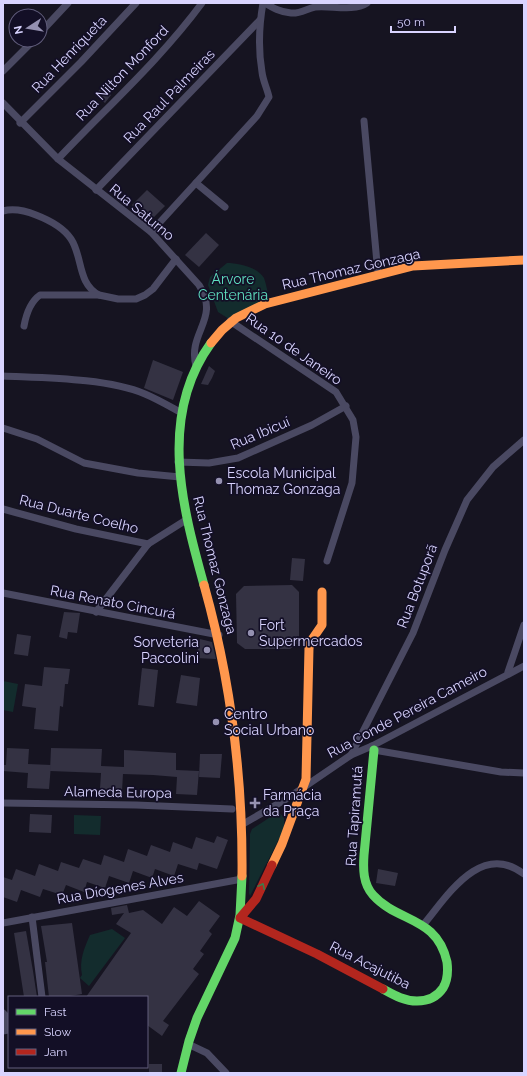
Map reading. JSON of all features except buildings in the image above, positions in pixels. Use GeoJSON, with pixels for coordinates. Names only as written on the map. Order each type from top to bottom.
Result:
{"type":"FeatureCollection","features":[{"type":"Feature","properties":{"kind":"main road","name":"Rua Thomaz Gonzaga"},"geometry":{"type":"LineString","coordinates":[[181,1073],[188,1044],[200,1010],[229,953],[240,918],[242,879],[243,824],[234,727],[219,635],[186,520],[178,462],[180,412],[184,396],[196,366],[214,340],[230,321],[241,314],[265,304],[378,274],[433,264],[524,260]]}},
{"type":"Feature","properties":{"kind":"main road"},"geometry":{"type":"LineString","coordinates":[[240,918],[256,899],[282,844],[304,787],[307,771],[310,648],[311,641],[322,625],[322,592]]}},
{"type":"Feature","properties":{"kind":"main road","name":"Rua Tapiramutá"},"geometry":{"type":"LineString","coordinates":[[373,748],[363,869],[366,884],[372,895],[382,904],[424,924]]}},
{"type":"Feature","properties":{"kind":"main road","name":"Rua Acajutiba"},"geometry":{"type":"LineString","coordinates":[[240,918],[317,954],[398,997],[407,1001],[416,1002],[434,996],[443,987],[447,978],[445,955],[439,941],[424,924]]}},
{"type":"Feature","properties":{"kind":"street"},"geometry":{"type":"LineString","coordinates":[[48,24],[68,3]]}},
{"type":"Feature","properties":{"kind":"street","name":"Rua Henriqueta"},"geometry":{"type":"LineString","coordinates":[[20,123],[81,62],[136,3]]}},
{"type":"Feature","properties":{"kind":"street","name":"Rua Nilton Monford"},"geometry":{"type":"LineString","coordinates":[[58,159],[144,70],[189,21],[202,3]]}},
{"type":"Feature","properties":{"kind":"street"},"geometry":{"type":"LineString","coordinates":[[151,232],[257,116],[269,96],[260,61],[260,20],[264,3],[280,12],[300,13],[314,7],[360,6],[367,3]]}},
{"type":"Feature","properties":{"kind":"street","name":"Rua Raul Palmeiras"},"geometry":{"type":"LineString","coordinates":[[96,190],[260,20]]}},
{"type":"Feature","properties":{"kind":"street"},"geometry":{"type":"LineString","coordinates":[[3,71],[26,48]]}},
{"type":"Feature","properties":{"kind":"street","name":"Rua Saturno"},"geometry":{"type":"LineString","coordinates":[[3,103],[20,123],[58,159],[151,232],[199,285],[203,292],[207,307],[205,318],[195,342],[194,358],[196,366]]}},
{"type":"Feature","properties":{"kind":"street"},"geometry":{"type":"LineString","coordinates":[[364,121],[378,274]]}},
{"type":"Feature","properties":{"kind":"street"},"geometry":{"type":"LineString","coordinates":[[196,183],[225,207]]}},
{"type":"Feature","properties":{"kind":"street"},"geometry":{"type":"LineString","coordinates":[[3,211],[14,210],[28,212],[61,227],[74,244],[82,274],[91,290],[99,295]]}},
{"type":"Feature","properties":{"kind":"street"},"geometry":{"type":"LineString","coordinates":[[24,326],[27,313],[40,295],[99,295],[128,299],[145,295],[153,289],[176,259]]}},
{"type":"Feature","properties":{"kind":"street","name":"Rua 10 de Janeiro"},"geometry":{"type":"LineString","coordinates":[[230,321],[336,392],[346,406],[353,420],[356,438],[355,456],[348,499],[327,561]]}},
{"type":"Feature","properties":{"kind":"street"},"geometry":{"type":"LineString","coordinates":[[3,376],[59,379],[103,384],[144,393],[180,412]]}},
{"type":"Feature","properties":{"kind":"street","name":"Rua Ibicuí"},"geometry":{"type":"LineString","coordinates":[[178,462],[209,463],[238,458],[312,425],[346,406]]}},
{"type":"Feature","properties":{"kind":"street"},"geometry":{"type":"LineString","coordinates":[[3,428],[37,439],[84,464],[138,473],[180,477]]}},
{"type":"Feature","properties":{"kind":"street","name":"Rua Botuporã"},"geometry":{"type":"LineString","coordinates":[[351,755],[413,633],[445,550],[467,500],[494,467],[524,440]]}},
{"type":"Feature","properties":{"kind":"street","name":"Rua Duarte Coelho"},"geometry":{"type":"LineString","coordinates":[[3,509],[76,529],[148,544]]}},
{"type":"Feature","properties":{"kind":"street"},"geometry":{"type":"LineString","coordinates":[[96,612],[148,544],[186,520]]}},
{"type":"Feature","properties":{"kind":"street","name":"Rua Renato Cincurá"},"geometry":{"type":"LineString","coordinates":[[3,593],[219,635]]}},
{"type":"Feature","properties":{"kind":"street"},"geometry":{"type":"LineString","coordinates":[[508,672],[524,624]]}},
{"type":"Feature","properties":{"kind":"street","name":"Rua Conde Pereira Cameiro"},"geometry":{"type":"LineString","coordinates":[[243,824],[304,787],[351,755],[373,748],[508,672],[524,666]]}},
{"type":"Feature","properties":{"kind":"street"},"geometry":{"type":"LineString","coordinates":[[373,748],[501,772],[524,773]]}},
{"type":"Feature","properties":{"kind":"street","name":"Alameda Europa"},"geometry":{"type":"LineString","coordinates":[[3,803],[129,804],[232,809]]}},
{"type":"Feature","properties":{"kind":"street"},"geometry":{"type":"LineString","coordinates":[[424,924],[467,874],[477,868],[499,864],[512,866],[524,874]]}},
{"type":"Feature","properties":{"kind":"street","name":"Rua Díogenes Alves"},"geometry":{"type":"LineString","coordinates":[[3,923],[242,879]]}},
{"type":"Feature","properties":{"kind":"street"},"geometry":{"type":"LineString","coordinates":[[32,917],[42,996]]}},
{"type":"Feature","properties":{"kind":"street"},"geometry":{"type":"LineString","coordinates":[[3,1013],[6,1018],[8,1030],[3,1031]]}},
{"type":"Feature","properties":{"kind":"street"},"geometry":{"type":"LineString","coordinates":[[188,1044],[207,1052],[226,1073]]}},
{"type":"Feature","properties":{"kind":"green space","name":"Árvore Centenária"},"geometry":{"type":"Polygon","coordinates":[[[227,263],[253,268],[261,274],[264,278],[269,296],[265,301],[229,319],[218,312],[208,285],[210,277],[227,263]]]}},
{"type":"Feature","properties":{"kind":"green space"},"geometry":{"type":"Polygon","coordinates":[[[3,681],[18,684],[13,712],[3,710],[3,681]]]}},
{"type":"Feature","properties":{"kind":"green space"},"geometry":{"type":"Polygon","coordinates":[[[278,812],[284,817],[284,829],[250,896],[250,834],[252,829],[278,812]]]}},
{"type":"Feature","properties":{"kind":"green space"},"geometry":{"type":"Polygon","coordinates":[[[74,815],[101,816],[100,835],[74,834],[74,815]]]}},
{"type":"Feature","properties":{"kind":"green space"},"geometry":{"type":"Polygon","coordinates":[[[112,929],[125,938],[89,986],[80,978],[82,975],[82,959],[90,935],[112,929]]]}},
{"type":"Feature","properties":{"kind":"traffic: fast"},"geometry":{"type":"LineString","coordinates":[[204,585],[188,524],[179,462],[180,431],[184,400],[195,371],[211,343]]}},
{"type":"Feature","properties":{"kind":"traffic: fast"},"geometry":{"type":"LineString","coordinates":[[374,750],[364,855],[365,881],[373,895],[383,904],[426,928],[435,936],[442,947],[448,968],[445,985],[438,994],[428,999],[417,1001],[408,1000],[383,989]]}},
{"type":"Feature","properties":{"kind":"traffic: fast"},"geometry":{"type":"LineString","coordinates":[[181,1073],[189,1041],[197,1018],[235,938],[240,915],[242,876]]}},
{"type":"Feature","properties":{"kind":"traffic: slow"},"geometry":{"type":"LineString","coordinates":[[211,343],[222,330],[236,318],[265,304],[413,266],[524,260]]}},
{"type":"Feature","properties":{"kind":"traffic: slow"},"geometry":{"type":"LineString","coordinates":[[204,585],[221,657],[234,729],[238,765],[242,839],[242,876]]}},
{"type":"Feature","properties":{"kind":"traffic: slow"},"geometry":{"type":"LineString","coordinates":[[272,865],[282,844],[306,779],[309,648],[311,641],[322,625],[322,592]]}},
{"type":"Feature","properties":{"kind":"traffic: jam"},"geometry":{"type":"LineString","coordinates":[[272,865],[256,899],[240,918],[317,954],[383,989]]}},
{"type":"Feature","properties":{"kind":"place","name":"Escola Municipal Thomaz Gonzaga"},"geometry":{"type":"Point","coordinates":[219,481]}},
{"type":"Feature","properties":{"kind":"place","name":"Fort Supermercados"},"geometry":{"type":"Point","coordinates":[251,633]}},
{"type":"Feature","properties":{"kind":"place","name":"Sorveteria Paccolini"},"geometry":{"type":"Point","coordinates":[207,650]}},
{"type":"Feature","properties":{"kind":"place","name":"Centro Social Urbano"},"geometry":{"type":"Point","coordinates":[216,722]}},
{"type":"Feature","properties":{"kind":"place","name":"Farmácia da Praça"},"geometry":{"type":"Point","coordinates":[255,803]}}]}
